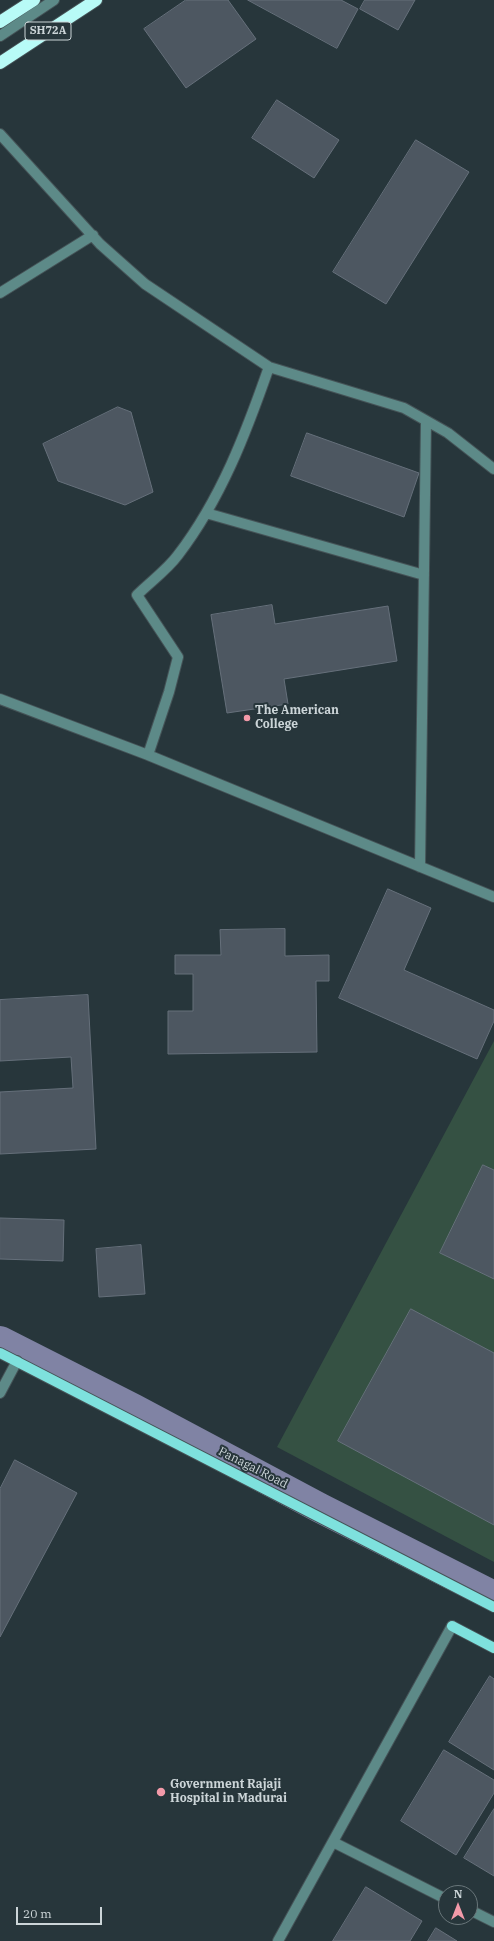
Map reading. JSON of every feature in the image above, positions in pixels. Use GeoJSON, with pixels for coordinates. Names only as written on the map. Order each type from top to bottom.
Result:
{"type":"FeatureCollection","features":[{"type":"Feature","properties":{"kind":"highway","name":"SH72A"},"geometry":{"type":"LineString","coordinates":[[0,22],[34,0]]}},
{"type":"Feature","properties":{"kind":"highway","name":"SH72A"},"geometry":{"type":"LineString","coordinates":[[0,62],[96,0]]}},
{"type":"Feature","properties":{"kind":"main road","name":"Panagal Road"},"geometry":{"type":"LineString","coordinates":[[0,1352],[494,1607]]}},
{"type":"Feature","properties":{"kind":"main road"},"geometry":{"type":"LineString","coordinates":[[452,1626],[494,1648]]}},
{"type":"Feature","properties":{"kind":"street"},"geometry":{"type":"LineString","coordinates":[[0,36],[54,0]]}},
{"type":"Feature","properties":{"kind":"street"},"geometry":{"type":"LineString","coordinates":[[0,134],[93,235],[146,284],[269,367],[404,408],[448,433],[494,470]]}},
{"type":"Feature","properties":{"kind":"street"},"geometry":{"type":"LineString","coordinates":[[0,293],[93,235]]}},
{"type":"Feature","properties":{"kind":"street"},"geometry":{"type":"LineString","coordinates":[[148,755],[169,692],[178,657],[136,595],[178,556],[214,501],[249,425],[269,367]]}},
{"type":"Feature","properties":{"kind":"street"},"geometry":{"type":"LineString","coordinates":[[420,867],[426,421]]}},
{"type":"Feature","properties":{"kind":"street"},"geometry":{"type":"LineString","coordinates":[[206,513],[424,575]]}},
{"type":"Feature","properties":{"kind":"street"},"geometry":{"type":"LineString","coordinates":[[0,699],[148,755],[494,897]]}},
{"type":"Feature","properties":{"kind":"street"},"geometry":{"type":"LineString","coordinates":[[0,1393],[17,1361]]}},
{"type":"Feature","properties":{"kind":"street"},"geometry":{"type":"LineString","coordinates":[[278,1941],[452,1626]]}},
{"type":"Feature","properties":{"kind":"street"},"geometry":{"type":"LineString","coordinates":[[332,1842],[438,1894]]}},
{"type":"Feature","properties":{"kind":"street"},"geometry":{"type":"LineString","coordinates":[[478,1914],[494,1922]]}},
{"type":"Feature","properties":{"kind":"green space"},"geometry":{"type":"Polygon","coordinates":[[[494,1041],[494,1562],[277,1447],[494,1041]]]}},
{"type":"Feature","properties":{"kind":"building"},"geometry":{"type":"Polygon","coordinates":[[[186,0],[228,0],[256,39],[186,88],[144,29],[186,0]]]}},
{"type":"Feature","properties":{"kind":"building"},"geometry":{"type":"Polygon","coordinates":[[[248,0],[341,0],[358,9],[337,48],[248,0]]]}},
{"type":"Feature","properties":{"kind":"building"},"geometry":{"type":"Polygon","coordinates":[[[365,0],[415,0],[398,30],[360,9],[365,0]]]}},
{"type":"Feature","properties":{"kind":"building"},"geometry":{"type":"Polygon","coordinates":[[[277,100],[339,140],[314,178],[252,138],[277,100]]]}},
{"type":"Feature","properties":{"kind":"building"},"geometry":{"type":"Polygon","coordinates":[[[416,140],[469,172],[386,304],[333,272],[416,140]]]}},
{"type":"Feature","properties":{"kind":"building"},"geometry":{"type":"Polygon","coordinates":[[[118,407],[131,412],[153,492],[125,505],[58,481],[43,444],[118,407]]]}},
{"type":"Feature","properties":{"kind":"building"},"geometry":{"type":"Polygon","coordinates":[[[307,433],[419,473],[404,517],[291,476],[307,433]]]}},
{"type":"Feature","properties":{"kind":"building"},"geometry":{"type":"Polygon","coordinates":[[[272,605],[275,624],[388,606],[397,661],[284,679],[288,704],[227,713],[211,615],[272,605]]]}},
{"type":"Feature","properties":{"kind":"building"},"geometry":{"type":"Polygon","coordinates":[[[388,889],[431,908],[404,970],[494,1010],[494,1021],[477,1059],[339,998],[388,889]]]}},
{"type":"Feature","properties":{"kind":"building"},"geometry":{"type":"Polygon","coordinates":[[[285,929],[285,956],[329,955],[329,981],[316,981],[317,1052],[168,1054],[168,1011],[193,1011],[193,974],[175,974],[175,955],[221,955],[220,930],[285,929]]]}},
{"type":"Feature","properties":{"kind":"building"},"geometry":{"type":"Polygon","coordinates":[[[88,995],[96,1149],[0,1154],[0,1092],[73,1088],[71,1057],[0,1061],[0,1000],[88,995]]]}},
{"type":"Feature","properties":{"kind":"building"},"geometry":{"type":"Polygon","coordinates":[[[483,1165],[494,1170],[494,1279],[440,1253],[483,1165]]]}},
{"type":"Feature","properties":{"kind":"building"},"geometry":{"type":"Polygon","coordinates":[[[0,1218],[64,1220],[63,1261],[0,1259],[0,1218]]]}},
{"type":"Feature","properties":{"kind":"building"},"geometry":{"type":"Polygon","coordinates":[[[141,1245],[145,1294],[99,1297],[96,1249],[141,1245]]]}},
{"type":"Feature","properties":{"kind":"building"},"geometry":{"type":"Polygon","coordinates":[[[411,1309],[494,1353],[494,1525],[338,1441],[411,1309]]]}},
{"type":"Feature","properties":{"kind":"building"},"geometry":{"type":"Polygon","coordinates":[[[15,1460],[77,1493],[0,1637],[0,1489],[15,1460]]]}},
{"type":"Feature","properties":{"kind":"building"},"geometry":{"type":"Polygon","coordinates":[[[490,1676],[494,1679],[494,1770],[449,1742],[490,1676]]]}},
{"type":"Feature","properties":{"kind":"building"},"geometry":{"type":"Polygon","coordinates":[[[444,1750],[494,1780],[494,1793],[456,1855],[401,1821],[444,1750]]]}},
{"type":"Feature","properties":{"kind":"building"},"geometry":{"type":"Polygon","coordinates":[[[494,1809],[494,1876],[464,1858],[494,1809]]]}},
{"type":"Feature","properties":{"kind":"building"},"geometry":{"type":"Polygon","coordinates":[[[366,1887],[422,1921],[410,1941],[333,1941],[366,1887]]]}},
{"type":"Feature","properties":{"kind":"building"},"geometry":{"type":"Polygon","coordinates":[[[436,1928],[457,1941],[428,1941],[436,1928]]]}},
{"type":"Feature","properties":{"kind":"waterway"},"geometry":{"type":"LineString","coordinates":[[0,1341],[134,1409],[320,1508],[494,1596]]}},
{"type":"Feature","properties":{"kind":"place","name":"The American College"},"geometry":{"type":"Point","coordinates":[247,718]}},
{"type":"Feature","properties":{"kind":"place","name":"Government Rajaji Hospital in Madurai"},"geometry":{"type":"Point","coordinates":[161,1792]}}]}
